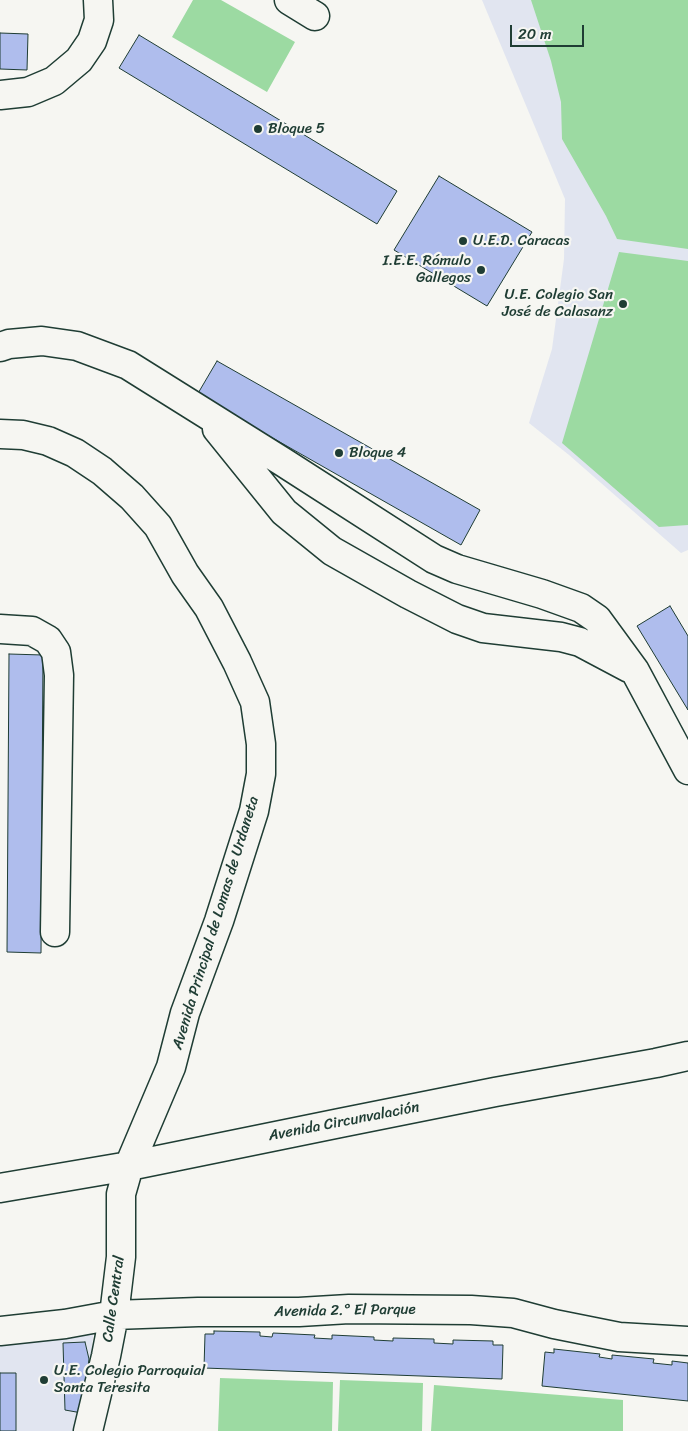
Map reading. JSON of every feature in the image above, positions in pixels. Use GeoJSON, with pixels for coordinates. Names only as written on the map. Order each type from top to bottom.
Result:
{"type":"FeatureCollection","features":[{"type":"Feature","properties":{"kind":"street"},"geometry":{"type":"LineString","coordinates":[[290,0],[315,16]]}},
{"type":"Feature","properties":{"kind":"street"},"geometry":{"type":"LineString","coordinates":[[0,95],[28,92],[54,81],[79,60],[92,41],[99,20],[100,1]]}},
{"type":"Feature","properties":{"kind":"street"},"geometry":{"type":"LineString","coordinates":[[0,347],[9,344],[42,341],[77,346],[128,365],[434,559],[457,569],[542,594],[581,608],[597,619],[634,671],[688,770]]}},
{"type":"Feature","properties":{"kind":"street"},"geometry":{"type":"LineString","coordinates":[[205,414],[284,512],[332,551],[408,594],[458,619],[483,628],[541,634],[580,642],[634,671]]}},
{"type":"Feature","properties":{"kind":"street","name":"Avenida Principal de Lomas de Urdaneta"},"geometry":{"type":"LineString","coordinates":[[0,434],[23,435],[48,441],[75,453],[102,471],[132,497],[158,526],[184,574],[209,608],[238,662],[255,702],[261,744],[261,774],[254,811],[219,921],[185,1013],[171,1068],[129,1166]]}},
{"type":"Feature","properties":{"kind":"street"},"geometry":{"type":"LineString","coordinates":[[0,629],[32,631],[48,640],[56,652],[59,675],[55,932]]}},
{"type":"Feature","properties":{"kind":"street","name":"Avenida Circunvalación"},"geometry":{"type":"LineString","coordinates":[[0,1188],[129,1166],[494,1092],[688,1056]]}},
{"type":"Feature","properties":{"kind":"street","name":"Calle Central"},"geometry":{"type":"LineString","coordinates":[[88,1431],[114,1315],[121,1257],[121,1194],[129,1166]]}},
{"type":"Feature","properties":{"kind":"street","name":"Avenida 2.° El Parque"},"geometry":{"type":"LineString","coordinates":[[0,1332],[65,1324],[114,1315],[198,1312],[299,1312],[349,1309],[471,1310],[513,1313],[554,1324],[618,1337],[688,1341]]}},
{"type":"Feature","properties":{"kind":"shaded area","name":"U.E. Colegio San José de Calasanz"},"geometry":{"type":"Polygon","coordinates":[[[482,0],[688,0],[688,550],[681,553],[569,455],[529,423],[552,349],[564,259],[565,199],[482,0]]]}},
{"type":"Feature","properties":{"kind":"shaded area","name":"U.E. Colegio Parroquial Santa Teresita"},"geometry":{"type":"Polygon","coordinates":[[[0,1323],[94,1329],[82,1431],[0,1431],[0,1323]]]}},
{"type":"Feature","properties":{"kind":"green space"},"geometry":{"type":"Polygon","coordinates":[[[193,0],[221,0],[295,42],[267,92],[172,37],[193,0]]]}},
{"type":"Feature","properties":{"kind":"green space"},"geometry":{"type":"Polygon","coordinates":[[[531,0],[688,0],[688,249],[617,239],[562,139],[561,102],[551,61],[531,0]]]}},
{"type":"Feature","properties":{"kind":"green space"},"geometry":{"type":"Polygon","coordinates":[[[619,252],[688,261],[688,525],[659,527],[562,443],[619,252]]]}},
{"type":"Feature","properties":{"kind":"green space"},"geometry":{"type":"Polygon","coordinates":[[[220,1378],[333,1382],[332,1431],[218,1431],[220,1378]]]}},
{"type":"Feature","properties":{"kind":"green space"},"geometry":{"type":"Polygon","coordinates":[[[340,1380],[423,1383],[422,1431],[338,1431],[340,1380]]]}},
{"type":"Feature","properties":{"kind":"green space"},"geometry":{"type":"Polygon","coordinates":[[[434,1385],[623,1400],[623,1431],[431,1431],[434,1385]]]}},
{"type":"Feature","properties":{"kind":"building"},"geometry":{"type":"Polygon","coordinates":[[[0,33],[28,34],[27,70],[0,69],[0,33]]]}},
{"type":"Feature","properties":{"kind":"building","name":"Bloque 5"},"geometry":{"type":"Polygon","coordinates":[[[139,35],[397,191],[377,224],[119,68],[139,35]]]}},
{"type":"Feature","properties":{"kind":"building","name":"U.E.D. Caracas"},"geometry":{"type":"Polygon","coordinates":[[[439,176],[532,232],[487,306],[394,250],[439,176]]]}},
{"type":"Feature","properties":{"kind":"building","name":"Bloque 4"},"geometry":{"type":"Polygon","coordinates":[[[217,361],[480,510],[461,545],[197,395],[217,361]]]}},
{"type":"Feature","properties":{"kind":"building"},"geometry":{"type":"Polygon","coordinates":[[[670,606],[688,636],[688,710],[637,626],[670,606]]]}},
{"type":"Feature","properties":{"kind":"building"},"geometry":{"type":"Polygon","coordinates":[[[9,654],[43,655],[41,953],[7,952],[9,654]]]}},
{"type":"Feature","properties":{"kind":"building"},"geometry":{"type":"Polygon","coordinates":[[[214,1331],[260,1332],[260,1336],[272,1337],[273,1333],[315,1335],[314,1338],[332,1339],[332,1335],[374,1337],[374,1340],[393,1341],[393,1338],[434,1339],[434,1343],[453,1344],[453,1340],[493,1341],[493,1345],[503,1345],[502,1379],[204,1368],[205,1334],[214,1334],[214,1331]]]}},
{"type":"Feature","properties":{"kind":"building"},"geometry":{"type":"Polygon","coordinates":[[[85,1342],[89,1359],[82,1413],[65,1410],[63,1343],[85,1342]]]}},
{"type":"Feature","properties":{"kind":"building"},"geometry":{"type":"Polygon","coordinates":[[[554,1349],[600,1354],[599,1357],[612,1359],[612,1355],[654,1359],[653,1363],[672,1365],[672,1361],[688,1363],[688,1401],[542,1386],[545,1352],[554,1353],[554,1349]]]}},
{"type":"Feature","properties":{"kind":"building"},"geometry":{"type":"Polygon","coordinates":[[[0,1373],[16,1373],[16,1431],[0,1431],[0,1373]]]}},
{"type":"Feature","properties":{"kind":"place","name":"Bloque 5"},"geometry":{"type":"Point","coordinates":[258,129]}},
{"type":"Feature","properties":{"kind":"place","name":"U.E.D. Caracas"},"geometry":{"type":"Point","coordinates":[463,241]}},
{"type":"Feature","properties":{"kind":"place","name":"I.E.E. Rómulo Gallegos"},"geometry":{"type":"Point","coordinates":[481,270]}},
{"type":"Feature","properties":{"kind":"place","name":"U.E. Colegio San José de Calasanz"},"geometry":{"type":"Point","coordinates":[623,304]}},
{"type":"Feature","properties":{"kind":"place","name":"Bloque 4"},"geometry":{"type":"Point","coordinates":[339,453]}},
{"type":"Feature","properties":{"kind":"place","name":"U.E. Colegio Parroquial Santa Teresita"},"geometry":{"type":"Point","coordinates":[44,1380]}}]}
